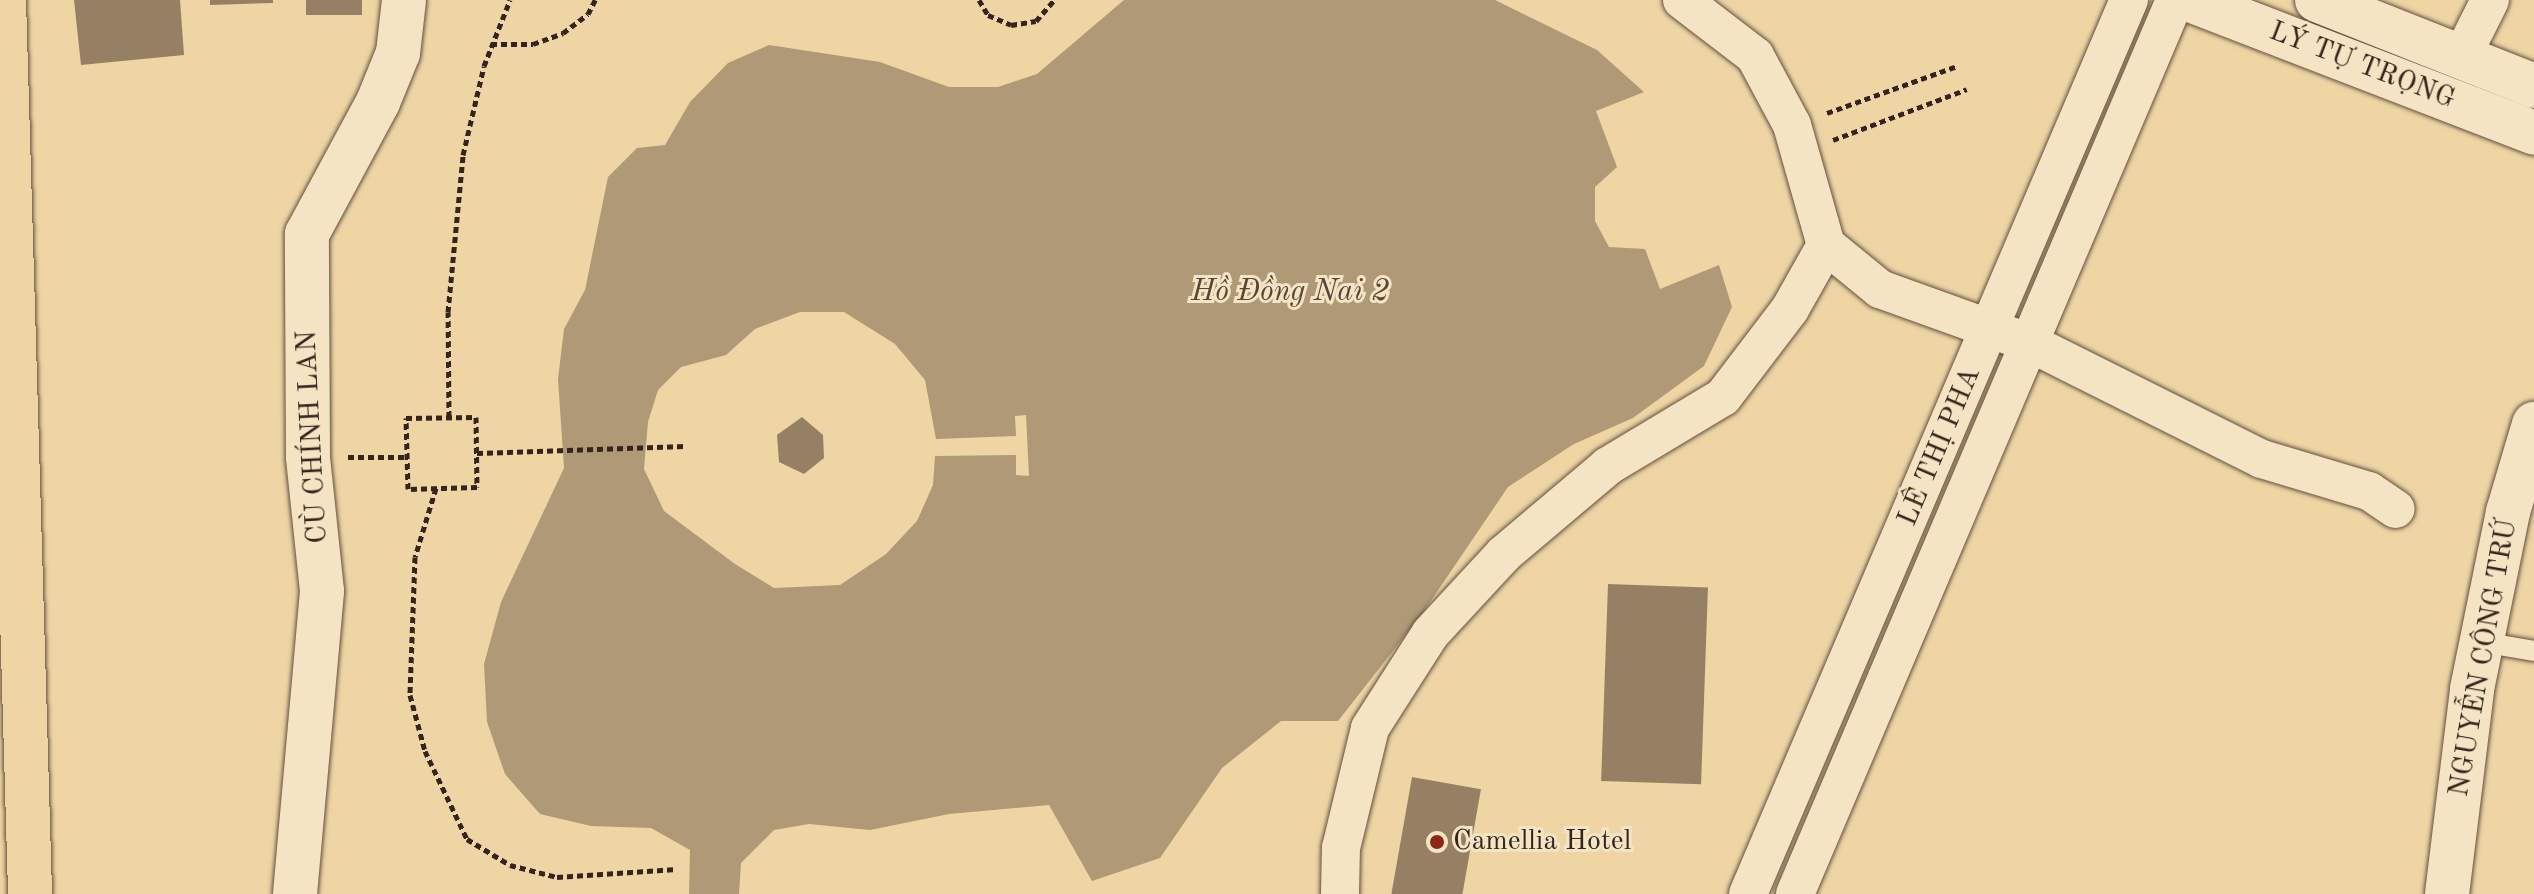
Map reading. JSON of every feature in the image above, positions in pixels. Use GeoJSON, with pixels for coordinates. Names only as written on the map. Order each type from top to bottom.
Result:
{"type":"FeatureCollection","features":[{"type":"Feature","properties":{"kind":"highway"},"geometry":{"type":"LineString","coordinates":[[4,0],[11,660],[30,894]]}},
{"type":"Feature","properties":{"kind":"street","name":"CÙ CHÍNH LAN"},"geometry":{"type":"LineString","coordinates":[[295,894],[322,591],[308,457],[307,234],[378,102],[398,53],[404,0]]}},
{"type":"Feature","properties":{"kind":"street"},"geometry":{"type":"LineString","coordinates":[[1682,0],[1755,56],[1796,139],[1826,245],[1880,289],[2030,343],[2262,459],[2369,491],[2396,509]]}},
{"type":"Feature","properties":{"kind":"street","name":"LÊ THỊ PHA"},"geometry":{"type":"LineString","coordinates":[[1748,894],[2129,0]]}},
{"type":"Feature","properties":{"kind":"street"},"geometry":{"type":"LineString","coordinates":[[1795,894],[2175,0]]}},
{"type":"Feature","properties":{"kind":"street","name":"LÝ TỰ TRỌNG"},"geometry":{"type":"LineString","coordinates":[[2190,0],[2534,133]]}},
{"type":"Feature","properties":{"kind":"street","name":"LÝ TỰ TRỌNG"},"geometry":{"type":"LineString","coordinates":[[2317,0],[2534,86]]}},
{"type":"Feature","properties":{"kind":"street"},"geometry":{"type":"LineString","coordinates":[[2461,58],[2490,0]]}},
{"type":"Feature","properties":{"kind":"street"},"geometry":{"type":"LineString","coordinates":[[1340,894],[1341,848],[1370,728],[1430,634],[1504,554],[1608,466],[1723,397],[1790,309],[1826,245]]}},
{"type":"Feature","properties":{"kind":"street","name":"NGUYỄN CÔNG TRỨ"},"geometry":{"type":"LineString","coordinates":[[2447,894],[2482,642],[2508,512],[2534,424]]}},
{"type":"Feature","properties":{"kind":"lane"},"geometry":{"type":"LineString","coordinates":[[2482,642],[2534,651]]}},
{"type":"Feature","properties":{"kind":"path"},"geometry":{"type":"LineString","coordinates":[[449,417],[453,239],[463,155],[491,44],[510,0]]}},
{"type":"Feature","properties":{"kind":"path"},"geometry":{"type":"LineString","coordinates":[[491,44],[533,44],[563,33],[588,14],[595,0]]}},
{"type":"Feature","properties":{"kind":"path"},"geometry":{"type":"LineString","coordinates":[[979,0],[988,15],[1011,25],[1036,21],[1054,0]]}},
{"type":"Feature","properties":{"kind":"path"},"geometry":{"type":"LineString","coordinates":[[1796,139],[1957,66]]}},
{"type":"Feature","properties":{"kind":"path"},"geometry":{"type":"LineString","coordinates":[[1796,139],[1967,89]]}},
{"type":"Feature","properties":{"kind":"path"},"geometry":{"type":"LineString","coordinates":[[476,417],[477,453],[477,487],[408,489],[406,418],[476,417]]}},
{"type":"Feature","properties":{"kind":"path"},"geometry":{"type":"LineString","coordinates":[[477,453],[547,454],[685,446]]}},
{"type":"Feature","properties":{"kind":"path"},"geometry":{"type":"LineString","coordinates":[[308,457],[407,457]]}},
{"type":"Feature","properties":{"kind":"path"},"geometry":{"type":"LineString","coordinates":[[436,488],[415,557],[410,695],[425,751],[467,839],[510,865],[557,877],[677,869]]}},
{"type":"Feature","properties":{"kind":"water","name":"Hồ Đồng Nai 2"},"geometry":{"type":"Polygon","coordinates":[[[1124,0],[1495,0],[1597,50],[1644,92],[1596,111],[1617,167],[1595,187],[1595,221],[1609,247],[1645,249],[1660,289],[1719,265],[1732,307],[1704,366],[1633,418],[1574,444],[1508,487],[1422,614],[1338,721],[1281,721],[1222,768],[1160,858],[1092,881],[1049,805],[949,814],[870,830],[809,824],[774,830],[741,863],[739,894],[689,894],[690,850],[651,828],[591,826],[540,814],[505,774],[487,722],[484,664],[501,602],[564,468],[558,379],[564,329],[585,290],[608,177],[637,148],[665,145],[690,102],[728,63],[769,45],[880,62],[949,87],[998,87],[1037,74],[1124,0]],[[800,312],[755,329],[726,355],[681,367],[658,390],[648,422],[644,469],[664,511],[735,564],[774,588],[840,585],[886,554],[917,521],[933,485],[935,456],[1016,455],[1016,475],[1029,476],[1026,415],[1015,416],[1016,436],[936,439],[925,380],[895,344],[844,312],[800,312]]]}},
{"type":"Feature","properties":{"kind":"building"},"geometry":{"type":"Polygon","coordinates":[[[74,0],[180,0],[184,55],[81,65],[74,0]]]}},
{"type":"Feature","properties":{"kind":"building"},"geometry":{"type":"Polygon","coordinates":[[[210,0],[273,0],[273,3],[210,5],[210,0]]]}},
{"type":"Feature","properties":{"kind":"building"},"geometry":{"type":"Polygon","coordinates":[[[306,0],[362,0],[362,15],[306,15],[306,0]]]}},
{"type":"Feature","properties":{"kind":"building"},"geometry":{"type":"Polygon","coordinates":[[[802,417],[823,435],[824,458],[804,474],[779,462],[777,435],[802,417]]]}},
{"type":"Feature","properties":{"kind":"building"},"geometry":{"type":"Polygon","coordinates":[[[1608,584],[1708,587],[1701,784],[1601,781],[1608,584]]]}},
{"type":"Feature","properties":{"kind":"building","name":"Camellia Hotel"},"geometry":{"type":"Polygon","coordinates":[[[1412,777],[1481,789],[1462,894],[1391,894],[1412,777]]]}},
{"type":"Feature","properties":{"kind":"place","name":"Camellia Hotel"},"geometry":{"type":"Point","coordinates":[1437,842]}}]}
